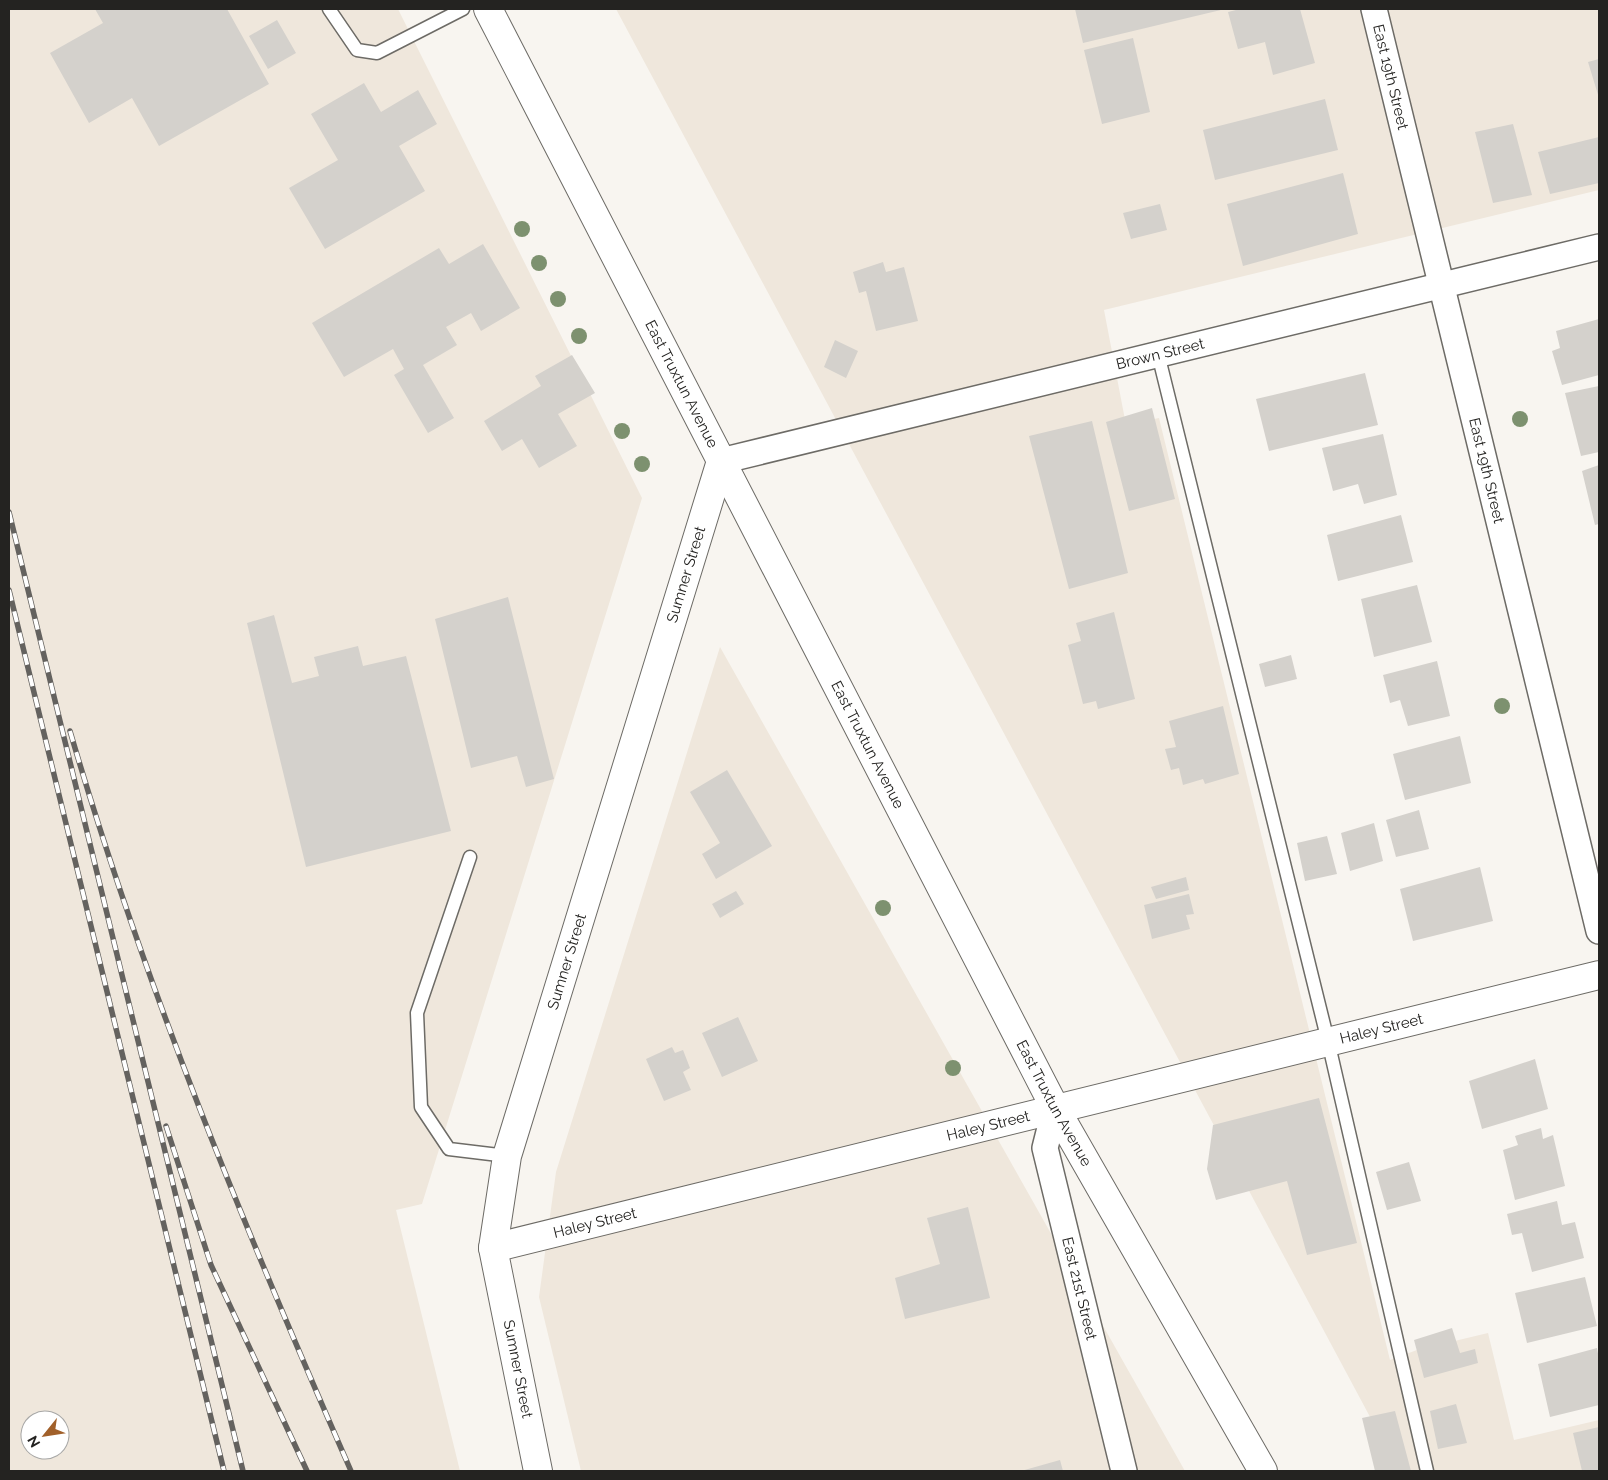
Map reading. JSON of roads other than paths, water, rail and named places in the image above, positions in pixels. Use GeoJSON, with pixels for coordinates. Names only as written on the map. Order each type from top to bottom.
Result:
{"type":"FeatureCollection","features":[{"type":"Feature","properties":{"kind":"street","name":"East Truxtun Avenue"},"geometry":{"type":"LineString","coordinates":[[488,9],[1055,1108],[1263,1471]]}},
{"type":"Feature","properties":{"kind":"street","name":"East 19th Street"},"geometry":{"type":"LineString","coordinates":[[1374,9],[1599,932]]}},
{"type":"Feature","properties":{"kind":"street","name":"Brown Street"},"geometry":{"type":"LineString","coordinates":[[721,461],[1599,247]]}},
{"type":"Feature","properties":{"kind":"street","name":"Sumner Street"},"geometry":{"type":"LineString","coordinates":[[538,1471],[493,1248],[507,1156],[721,461]]}},
{"type":"Feature","properties":{"kind":"street","name":"Haley Street"},"geometry":{"type":"LineString","coordinates":[[493,1248],[1599,975]]}},
{"type":"Feature","properties":{"kind":"street","name":"East 21st Street"},"geometry":{"type":"LineString","coordinates":[[1055,1108],[1045,1148],[1124,1471]]}},
{"type":"Feature","properties":{"kind":"lane"},"geometry":{"type":"LineString","coordinates":[[329,9],[357,50],[377,53],[464,9]]}},
{"type":"Feature","properties":{"kind":"lane"},"geometry":{"type":"LineString","coordinates":[[1158,354],[1328,1041],[1427,1471]]}},
{"type":"Feature","properties":{"kind":"lane"},"geometry":{"type":"LineString","coordinates":[[470,857],[417,1013],[421,1107],[449,1149],[507,1156]]}},
{"type":"Feature","properties":{"kind":"railway"},"geometry":{"type":"LineString","coordinates":[[9,512],[243,1471]]}},
{"type":"Feature","properties":{"kind":"railway"},"geometry":{"type":"LineString","coordinates":[[9,590],[224,1471]]}},
{"type":"Feature","properties":{"kind":"railway"},"geometry":{"type":"LineString","coordinates":[[70,731],[130,920],[198,1106],[273,1289],[351,1471]]}},
{"type":"Feature","properties":{"kind":"railway"},"geometry":{"type":"LineString","coordinates":[[166,1126],[211,1265],[307,1471]]}}]}
